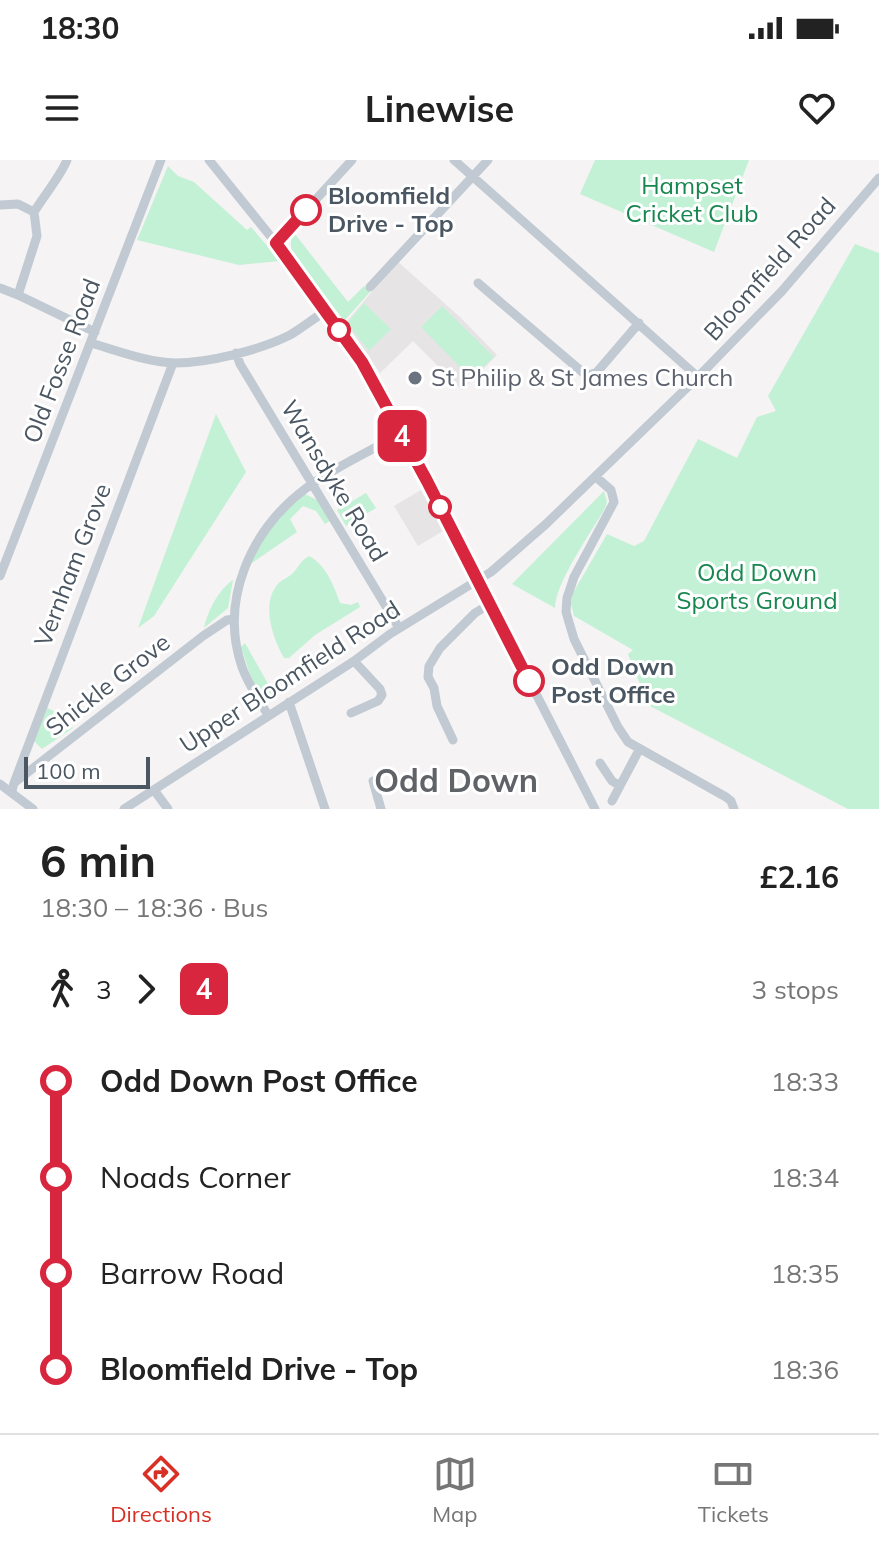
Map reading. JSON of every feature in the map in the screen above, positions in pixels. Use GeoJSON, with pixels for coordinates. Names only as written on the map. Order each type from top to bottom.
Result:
{"type":"FeatureCollection","features":[{"type":"Feature","properties":{"kind":"street"},"geometry":{"type":"LineString","coordinates":[[18,295],[37,236],[34,212],[51,183],[63,171],[67,160]]}},
{"type":"Feature","properties":{"kind":"street","name":"Old Fosse Road"},"geometry":{"type":"LineString","coordinates":[[0,576],[161,160]]}},
{"type":"Feature","properties":{"kind":"street"},"geometry":{"type":"LineString","coordinates":[[209,160],[276,243],[362,362],[595,809]]}},
{"type":"Feature","properties":{"kind":"street"},"geometry":{"type":"LineString","coordinates":[[276,243],[352,160]]}},
{"type":"Feature","properties":{"kind":"street"},"geometry":{"type":"LineString","coordinates":[[454,160],[698,377]]}},
{"type":"Feature","properties":{"kind":"street"},"geometry":{"type":"LineString","coordinates":[[370,287],[488,160]]}},
{"type":"Feature","properties":{"kind":"street","name":"Bloomfield Road"},"geometry":{"type":"LineString","coordinates":[[478,581],[510,556],[596,477],[698,377],[782,291],[879,178]]}},
{"type":"Feature","properties":{"kind":"street"},"geometry":{"type":"LineString","coordinates":[[0,205],[18,204],[34,212]]}},
{"type":"Feature","properties":{"kind":"street"},"geometry":{"type":"LineString","coordinates":[[478,283],[587,376],[597,372],[639,323]]}},
{"type":"Feature","properties":{"kind":"street"},"geometry":{"type":"LineString","coordinates":[[0,288],[95,332]]}},
{"type":"Feature","properties":{"kind":"street"},"geometry":{"type":"LineString","coordinates":[[91,343],[132,356],[173,363],[236,353],[289,335],[326,311]]}},
{"type":"Feature","properties":{"kind":"street","name":"Wansdyke Road"},"geometry":{"type":"LineString","coordinates":[[236,353],[399,628]]}},
{"type":"Feature","properties":{"kind":"street","name":"Vernham Grove"},"geometry":{"type":"LineString","coordinates":[[13,787],[173,363]]}},
{"type":"Feature","properties":{"kind":"street"},"geometry":{"type":"LineString","coordinates":[[268,715],[242,668],[235,639],[234,619],[244,568],[260,536],[279,511],[313,484],[400,434]]}},
{"type":"Feature","properties":{"kind":"street"},"geometry":{"type":"LineString","coordinates":[[596,477],[611,490],[614,502],[574,577],[567,598],[567,619],[574,639],[622,735],[639,750],[726,797],[734,809]]}},
{"type":"Feature","properties":{"kind":"street","name":"Upper Bloomfield Road"},"geometry":{"type":"LineString","coordinates":[[124,809],[354,661],[399,628],[478,581]]}},
{"type":"Feature","properties":{"kind":"street"},"geometry":{"type":"LineString","coordinates":[[453,740],[437,706],[434,688],[428,677],[429,666],[440,648],[475,613],[490,604]]}},
{"type":"Feature","properties":{"kind":"street","name":"Shickle Grove"},"geometry":{"type":"LineString","coordinates":[[13,787],[203,636],[227,620],[234,619]]}},
{"type":"Feature","properties":{"kind":"street"},"geometry":{"type":"LineString","coordinates":[[351,713],[378,701],[382,695],[354,661]]}},
{"type":"Feature","properties":{"kind":"street"},"geometry":{"type":"LineString","coordinates":[[289,702],[325,809]]}},
{"type":"Feature","properties":{"kind":"street"},"geometry":{"type":"LineString","coordinates":[[612,801],[639,750]]}},
{"type":"Feature","properties":{"kind":"street"},"geometry":{"type":"LineString","coordinates":[[600,763],[612,781],[620,786]]}},
{"type":"Feature","properties":{"kind":"street"},"geometry":{"type":"LineString","coordinates":[[373,781],[381,809]]}},
{"type":"Feature","properties":{"kind":"street"},"geometry":{"type":"LineString","coordinates":[[0,784],[13,787],[33,809]]}},
{"type":"Feature","properties":{"kind":"street"},"geometry":{"type":"LineString","coordinates":[[154,790],[168,809]]}},
{"type":"Feature","properties":{"kind":"shaded area"},"geometry":{"type":"Polygon","coordinates":[[[397,261],[497,355],[462,390],[413,341],[380,373],[346,323],[397,261]]]}},
{"type":"Feature","properties":{"kind":"shaded area"},"geometry":{"type":"Polygon","coordinates":[[[421,490],[443,531],[418,546],[394,506],[421,490]]]}},
{"type":"Feature","properties":{"kind":"green space","name":"Hampset Cricket Club"},"geometry":{"type":"Polygon","coordinates":[[[595,160],[749,160],[714,252],[580,194],[595,160]]]}},
{"type":"Feature","properties":{"kind":"green space"},"geometry":{"type":"Polygon","coordinates":[[[168,166],[178,176],[194,182],[247,230],[251,227],[280,261],[239,265],[137,240],[168,166]]]}},
{"type":"Feature","properties":{"kind":"green space"},"geometry":{"type":"Polygon","coordinates":[[[295,234],[348,302],[364,286],[370,292],[344,321],[291,251],[291,239],[295,234]]]}},
{"type":"Feature","properties":{"kind":"green space","name":"Odd Down Sports Ground"},"geometry":{"type":"Polygon","coordinates":[[[855,244],[879,253],[879,809],[848,809],[648,705],[652,697],[645,697],[628,654],[633,650],[574,616],[571,604],[573,593],[607,534],[634,546],[644,541],[698,439],[737,458],[757,417],[776,411],[768,396],[855,244]]]}},
{"type":"Feature","properties":{"kind":"green space"},"geometry":{"type":"Polygon","coordinates":[[[364,303],[391,329],[369,351],[347,323],[364,303]]]}},
{"type":"Feature","properties":{"kind":"green space"},"geometry":{"type":"Polygon","coordinates":[[[442,306],[494,357],[471,378],[421,327],[442,306]]]}},
{"type":"Feature","properties":{"kind":"green space"},"geometry":{"type":"Polygon","coordinates":[[[216,414],[246,472],[154,616],[138,628],[216,414]]]}},
{"type":"Feature","properties":{"kind":"green space"},"geometry":{"type":"Polygon","coordinates":[[[604,491],[605,508],[567,571],[555,608],[512,584],[604,491]]]}},
{"type":"Feature","properties":{"kind":"green space"},"geometry":{"type":"Polygon","coordinates":[[[366,493],[376,508],[346,526],[337,510],[366,493]]]}},
{"type":"Feature","properties":{"kind":"green space"},"geometry":{"type":"Polygon","coordinates":[[[305,494],[319,501],[331,520],[325,524],[316,511],[303,506],[290,519],[297,532],[249,565],[272,525],[305,494]]]}},
{"type":"Feature","properties":{"kind":"green space"},"geometry":{"type":"Polygon","coordinates":[[[309,556],[325,570],[340,603],[351,605],[358,602],[360,607],[315,635],[289,658],[284,658],[270,622],[272,593],[309,556]]]}},
{"type":"Feature","properties":{"kind":"green space"},"geometry":{"type":"Polygon","coordinates":[[[233,580],[228,608],[204,628],[214,601],[233,580]]]}},
{"type":"Feature","properties":{"kind":"green space"},"geometry":{"type":"Polygon","coordinates":[[[245,643],[276,698],[263,702],[241,647],[245,643]]]}},
{"type":"Feature","properties":{"kind":"green space"},"geometry":{"type":"Polygon","coordinates":[[[47,708],[62,715],[73,728],[42,749],[34,741],[47,708]]]}},
{"type":"Feature","properties":{"kind":"bus line","name":"4"},"geometry":{"type":"LineString","coordinates":[[306,210],[276,243],[362,362],[529,681]]}},
{"type":"Feature","properties":{"kind":"place","name":"Bloomfield Drive - Top"},"geometry":{"type":"Point","coordinates":[306,210]}},
{"type":"Feature","properties":{"kind":"place","name":"St Philip & St James Church"},"geometry":{"type":"Point","coordinates":[415,378]}},
{"type":"Feature","properties":{"kind":"place","name":"Odd Down Post Office"},"geometry":{"type":"Point","coordinates":[529,681]}},
{"type":"Feature","properties":{"kind":"district","name":"Odd Down"},"geometry":{"type":"Point","coordinates":[456,781]}}]}
